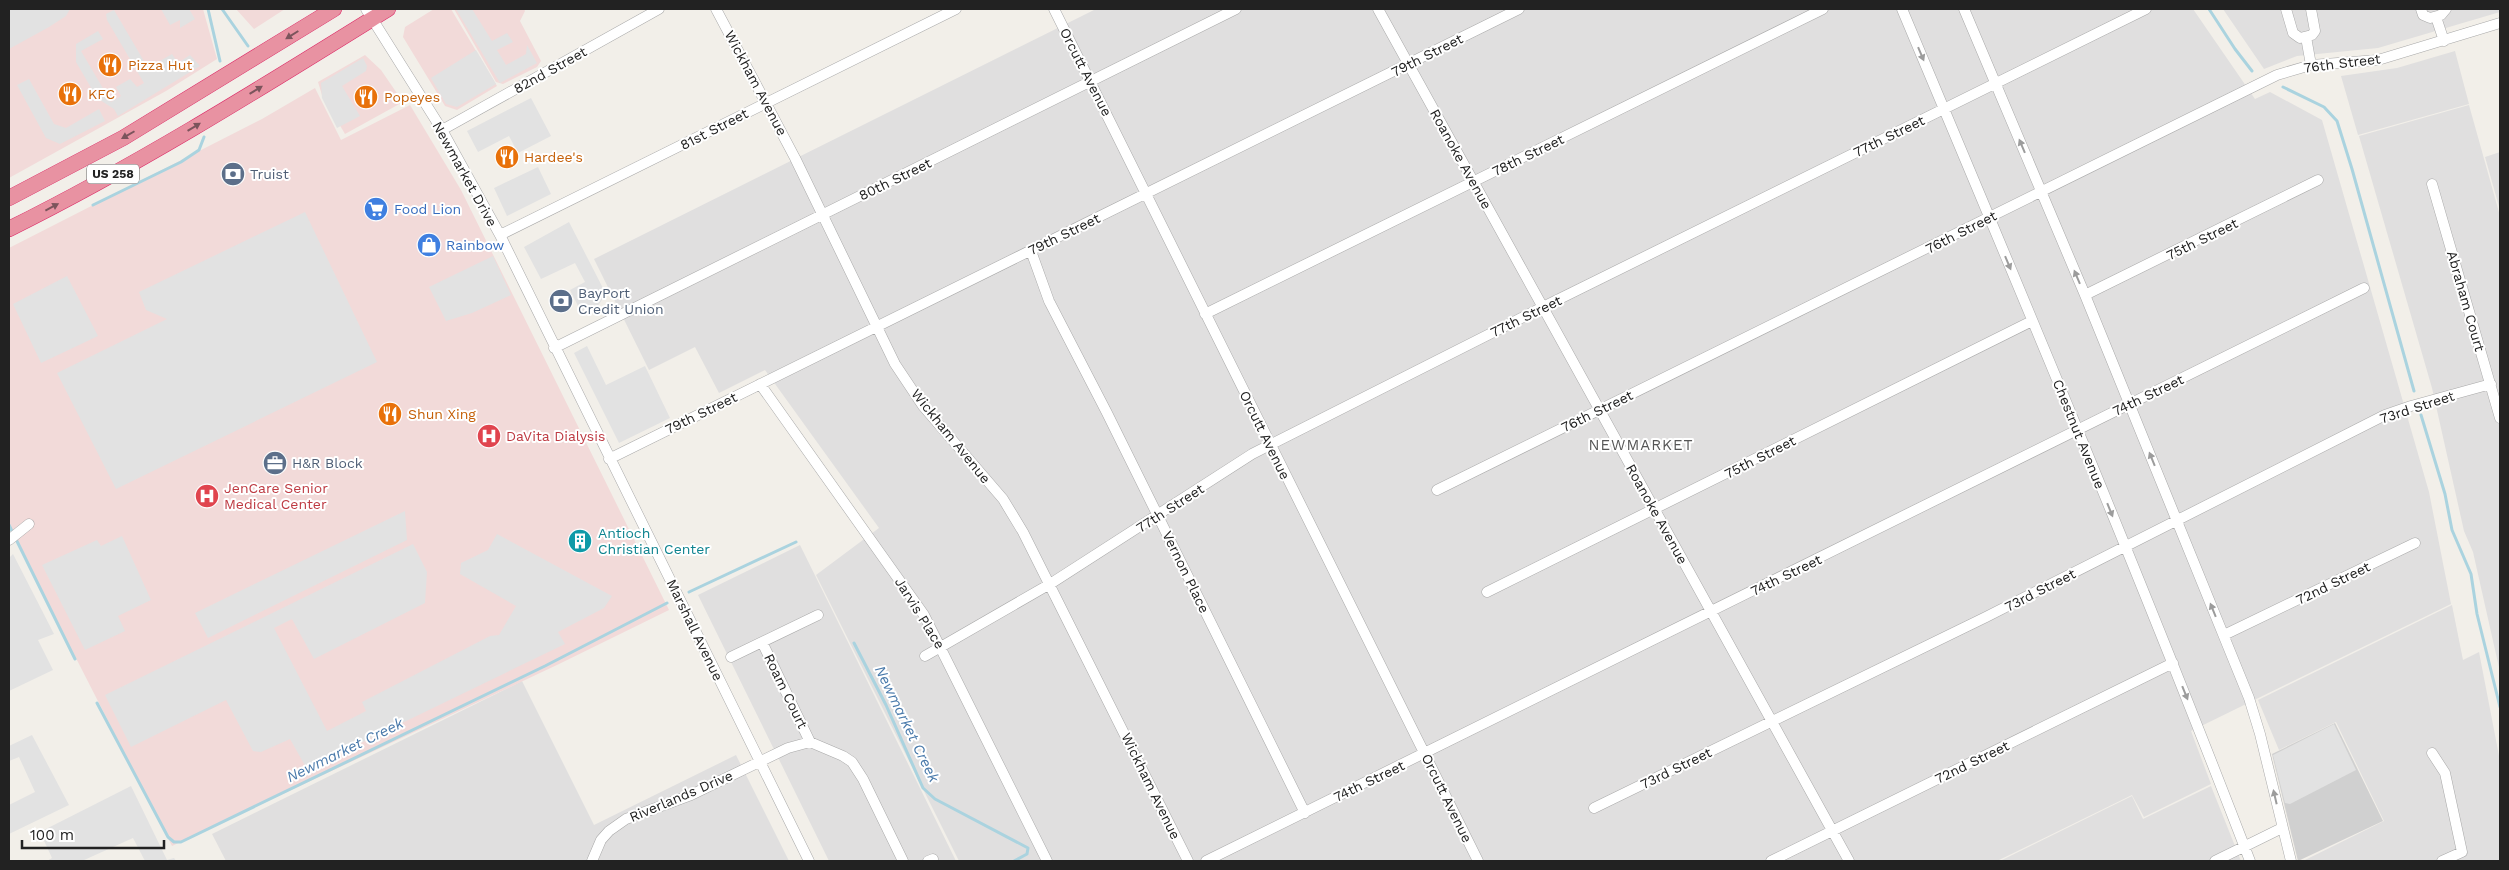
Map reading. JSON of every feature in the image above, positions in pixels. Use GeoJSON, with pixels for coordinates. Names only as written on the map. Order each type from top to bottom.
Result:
{"type":"FeatureCollection","features":[{"type":"Feature","properties":{"kind":"highway","name":"US 258"},"geometry":{"type":"LineString","coordinates":[[9,198],[123,138],[334,9]]}},
{"type":"Feature","properties":{"kind":"highway","name":"US 258"},"geometry":{"type":"LineString","coordinates":[[9,229],[70,198],[214,115],[370,14],[388,9]]}},
{"type":"Feature","properties":{"kind":"street","name":"82nd Street"},"geometry":{"type":"LineString","coordinates":[[442,130],[659,9]]}},
{"type":"Feature","properties":{"kind":"street","name":"Wickham Avenue"},"geometry":{"type":"LineString","coordinates":[[716,9],[767,102],[895,364],[924,406],[1003,500],[1023,532],[1188,861]]}},
{"type":"Feature","properties":{"kind":"street","name":"81st Street"},"geometry":{"type":"LineString","coordinates":[[500,235],[956,9]]}},
{"type":"Feature","properties":{"kind":"street","name":"Orcutt Avenue"},"geometry":{"type":"LineString","coordinates":[[1054,9],[1478,861]]}},
{"type":"Feature","properties":{"kind":"street","name":"80th Street"},"geometry":{"type":"LineString","coordinates":[[554,348],[1236,9]]}},
{"type":"Feature","properties":{"kind":"street","name":"Roanoke Avenue"},"geometry":{"type":"LineString","coordinates":[[1378,9],[1849,861]]}},
{"type":"Feature","properties":{"kind":"street","name":"79th Street"},"geometry":{"type":"LineString","coordinates":[[609,459],[1519,9]]}},
{"type":"Feature","properties":{"kind":"street","name":"78th Street"},"geometry":{"type":"LineString","coordinates":[[1205,314],[1823,9]]}},
{"type":"Feature","properties":{"kind":"street","name":"Chestnut Avenue"},"geometry":{"type":"LineString","coordinates":[[1902,9],[2126,547],[2250,861]]}},
{"type":"Feature","properties":{"kind":"street"},"geometry":{"type":"LineString","coordinates":[[1964,9],[2085,295],[2249,698],[2260,734],[2291,861]]}},
{"type":"Feature","properties":{"kind":"street","name":"77th Street"},"geometry":{"type":"LineString","coordinates":[[925,656],[1050,584],[1270,445],[2146,9]]}},
{"type":"Feature","properties":{"kind":"street"},"geometry":{"type":"LineString","coordinates":[[2286,9],[2294,35],[2300,38],[2316,31],[2311,9]]}},
{"type":"Feature","properties":{"kind":"street"},"geometry":{"type":"LineString","coordinates":[[2421,9],[2426,17],[2436,17],[2441,15],[2446,9]]}},
{"type":"Feature","properties":{"kind":"street","name":"Newmarket Drive"},"geometry":{"type":"LineString","coordinates":[[370,14],[442,130],[500,235],[526,291]]}},
{"type":"Feature","properties":{"kind":"street"},"geometry":{"type":"LineString","coordinates":[[2436,17],[2444,41]]}},
{"type":"Feature","properties":{"kind":"street","name":"76th Street"},"geometry":{"type":"LineString","coordinates":[[1437,490],[2272,77],[2311,66],[2378,60],[2500,23]]}},
{"type":"Feature","properties":{"kind":"street"},"geometry":{"type":"LineString","coordinates":[[2306,37],[2311,66]]}},
{"type":"Feature","properties":{"kind":"street","name":"75th Street"},"geometry":{"type":"LineString","coordinates":[[2085,295],[2318,180]]}},
{"type":"Feature","properties":{"kind":"street","name":"Abraham Court"},"geometry":{"type":"LineString","coordinates":[[2432,184],[2500,418]]}},
{"type":"Feature","properties":{"kind":"street","name":"Vernon Place"},"geometry":{"type":"LineString","coordinates":[[1031,251],[1049,301],[1305,812]]}},
{"type":"Feature","properties":{"kind":"street","name":"74th Street"},"geometry":{"type":"LineString","coordinates":[[1206,861],[2364,288]]}},
{"type":"Feature","properties":{"kind":"street","name":"Marshall Avenue"},"geometry":{"type":"LineString","coordinates":[[526,291],[809,861]]}},
{"type":"Feature","properties":{"kind":"street","name":"75th Street"},"geometry":{"type":"LineString","coordinates":[[1487,592],[2032,321]]}},
{"type":"Feature","properties":{"kind":"street","name":"Jarvis Place"},"geometry":{"type":"LineString","coordinates":[[760,384],[924,615],[1047,861]]}},
{"type":"Feature","properties":{"kind":"street","name":"73rd Street"},"geometry":{"type":"LineString","coordinates":[[1594,808],[2126,547],[2385,415],[2490,384]]}},
{"type":"Feature","properties":{"kind":"street"},"geometry":{"type":"LineString","coordinates":[[12,537],[29,524]]}},
{"type":"Feature","properties":{"kind":"street","name":"72nd Street"},"geometry":{"type":"LineString","coordinates":[[2224,636],[2415,543]]}},
{"type":"Feature","properties":{"kind":"street","name":"Roam Court"},"geometry":{"type":"LineString","coordinates":[[810,742],[762,642],[818,615]]}},
{"type":"Feature","properties":{"kind":"street"},"geometry":{"type":"LineString","coordinates":[[731,657],[762,642]]}},
{"type":"Feature","properties":{"kind":"street","name":"72nd Street"},"geometry":{"type":"LineString","coordinates":[[1771,861],[2173,664]]}},
{"type":"Feature","properties":{"kind":"street","name":"Roam Court"},"geometry":{"type":"LineString","coordinates":[[760,761],[788,748],[810,742],[836,752],[852,762],[863,779],[903,861]]}},
{"type":"Feature","properties":{"kind":"street"},"geometry":{"type":"LineString","coordinates":[[2432,753],[2445,773],[2462,852],[2442,861]]}},
{"type":"Feature","properties":{"kind":"street","name":"Riverlands Drive"},"geometry":{"type":"LineString","coordinates":[[592,861],[602,840],[609,831],[626,819],[691,795],[760,761]]}},
{"type":"Feature","properties":{"kind":"street"},"geometry":{"type":"LineString","coordinates":[[2215,861],[2282,828]]}},
{"type":"Feature","properties":{"kind":"shaded area"},"geometry":{"type":"Polygon","coordinates":[[[9,9],[203,9],[217,59],[166,91],[9,178],[9,9]]]}},
{"type":"Feature","properties":{"kind":"shaded area"},"geometry":{"type":"Polygon","coordinates":[[[9,9],[70,9],[66,16],[9,49],[9,9]]]}},
{"type":"Feature","properties":{"kind":"shaded area"},"geometry":{"type":"Polygon","coordinates":[[[161,9],[189,9],[195,19],[180,28],[180,20],[170,25],[161,9]]]}},
{"type":"Feature","properties":{"kind":"shaded area"},"geometry":{"type":"Polygon","coordinates":[[[236,9],[285,9],[254,29],[236,9]]]}},
{"type":"Feature","properties":{"kind":"shaded area"},"geometry":{"type":"Polygon","coordinates":[[[434,9],[451,9],[497,86],[457,110],[445,106],[403,37],[405,27],[434,9]]]}},
{"type":"Feature","properties":{"kind":"shaded area"},"geometry":{"type":"Polygon","coordinates":[[[454,9],[524,9],[525,11],[520,21],[541,61],[537,67],[503,84],[496,82],[454,9]]]}},
{"type":"Feature","properties":{"kind":"shaded area"},"geometry":{"type":"Polygon","coordinates":[[[456,9],[472,9],[492,41],[507,33],[513,42],[497,50],[506,65],[526,54],[527,45],[537,63],[500,83],[456,9]]]}},
{"type":"Feature","properties":{"kind":"shaded area"},"geometry":{"type":"Polygon","coordinates":[[[1096,9],[2193,9],[2255,99],[2270,92],[2322,120],[2429,492],[2451,604],[2191,731],[2211,784],[2144,817],[2132,795],[1997,861],[959,861],[816,575],[879,528],[765,370],[719,393],[695,347],[649,370],[594,259],[1096,9]]]}},
{"type":"Feature","properties":{"kind":"shaded area"},"geometry":{"type":"Polygon","coordinates":[[[2223,9],[2500,9],[2500,12],[2378,48],[2297,56],[2264,69],[2223,9]]]}},
{"type":"Feature","properties":{"kind":"shaded area"},"geometry":{"type":"Polygon","coordinates":[[[114,10],[148,68],[172,54],[178,63],[190,55],[200,66],[118,116],[114,109],[97,98],[76,62],[76,44],[98,31],[103,39],[81,51],[111,102],[121,96],[116,87],[130,79],[137,87],[144,83],[107,20],[106,14],[114,10]]]}},
{"type":"Feature","properties":{"kind":"shaded area"},"geometry":{"type":"Polygon","coordinates":[[[476,50],[496,84],[457,107],[446,104],[431,78],[476,50]]]}},
{"type":"Feature","properties":{"kind":"shaded area"},"geometry":{"type":"Polygon","coordinates":[[[2455,51],[2469,104],[2358,135],[2341,76],[2397,68],[2455,51]]]}},
{"type":"Feature","properties":{"kind":"shaded area"},"geometry":{"type":"Polygon","coordinates":[[[365,55],[381,70],[403,102],[345,134],[322,95],[318,82],[365,55]]]}},
{"type":"Feature","properties":{"kind":"shaded area"},"geometry":{"type":"Polygon","coordinates":[[[363,58],[367,66],[366,71],[342,86],[360,116],[337,128],[322,98],[321,83],[363,58]]]}},
{"type":"Feature","properties":{"kind":"shaded area"},"geometry":{"type":"Polygon","coordinates":[[[29,79],[54,124],[66,128],[99,109],[105,121],[60,144],[46,138],[17,85],[29,79]]]}},
{"type":"Feature","properties":{"kind":"shaded area"},"geometry":{"type":"Polygon","coordinates":[[[315,88],[341,140],[410,105],[461,190],[669,610],[559,664],[172,846],[9,527],[9,248],[262,119],[315,88]]]}},
{"type":"Feature","properties":{"kind":"shaded area"},"geometry":{"type":"Polygon","coordinates":[[[531,98],[551,136],[518,153],[509,136],[478,152],[467,131],[531,98]]]}},
{"type":"Feature","properties":{"kind":"shaded area"},"geometry":{"type":"Polygon","coordinates":[[[2469,105],[2500,216],[2500,672],[2473,552],[2464,531],[2432,388],[2359,136],[2469,105]]]}},
{"type":"Feature","properties":{"kind":"shaded area"},"geometry":{"type":"Polygon","coordinates":[[[2500,152],[2500,210],[2485,157],[2500,152]]]}},
{"type":"Feature","properties":{"kind":"shaded area"},"geometry":{"type":"Polygon","coordinates":[[[538,167],[551,194],[507,216],[494,188],[538,167]]]}},
{"type":"Feature","properties":{"kind":"shaded area"},"geometry":{"type":"Polygon","coordinates":[[[305,212],[377,362],[116,489],[57,373],[167,319],[146,310],[139,292],[305,212]]]}},
{"type":"Feature","properties":{"kind":"shaded area"},"geometry":{"type":"Polygon","coordinates":[[[569,222],[606,294],[597,307],[582,314],[570,290],[585,282],[575,263],[541,279],[524,247],[569,222]]]}},
{"type":"Feature","properties":{"kind":"shaded area"},"geometry":{"type":"Polygon","coordinates":[[[493,256],[511,295],[472,313],[446,321],[429,287],[493,256]]]}},
{"type":"Feature","properties":{"kind":"shaded area"},"geometry":{"type":"Polygon","coordinates":[[[67,276],[98,336],[41,363],[13,304],[67,276]]]}},
{"type":"Feature","properties":{"kind":"shaded area"},"geometry":{"type":"Polygon","coordinates":[[[587,346],[606,385],[645,366],[670,418],[619,443],[574,353],[587,346]]]}},
{"type":"Feature","properties":{"kind":"shaded area"},"geometry":{"type":"Polygon","coordinates":[[[405,511],[407,540],[208,638],[195,613],[405,511]]]}},
{"type":"Feature","properties":{"kind":"shaded area"},"geometry":{"type":"Polygon","coordinates":[[[497,534],[612,596],[604,608],[558,632],[565,644],[307,769],[290,739],[261,752],[253,751],[226,700],[131,747],[105,695],[413,544],[427,572],[425,603],[314,659],[292,619],[274,628],[327,731],[366,711],[362,702],[490,636],[499,635],[516,606],[460,574],[461,563],[488,550],[497,534]]]}},
{"type":"Feature","properties":{"kind":"shaded area"},"geometry":{"type":"Polygon","coordinates":[[[122,536],[151,600],[118,616],[125,631],[85,650],[42,565],[97,540],[101,546],[122,536]]]}},
{"type":"Feature","properties":{"kind":"shaded area"},"geometry":{"type":"Polygon","coordinates":[[[800,545],[956,861],[829,861],[698,595],[800,545]]]}},
{"type":"Feature","properties":{"kind":"shaded area"},"geometry":{"type":"Polygon","coordinates":[[[13,554],[54,634],[38,640],[53,670],[9,691],[9,558],[13,554]]]}},
{"type":"Feature","properties":{"kind":"shaded area"},"geometry":{"type":"Polygon","coordinates":[[[2452,605],[2463,660],[2479,652],[2500,761],[2500,861],[2303,861],[2384,821],[2336,722],[2279,750],[2258,700],[2452,605]]]}},
{"type":"Feature","properties":{"kind":"shaded area"},"geometry":{"type":"Polygon","coordinates":[[[522,681],[594,825],[736,755],[789,861],[226,861],[212,834],[522,681]]]}},
{"type":"Feature","properties":{"kind":"shaded area"},"geometry":{"type":"Polygon","coordinates":[[[2335,723],[2383,821],[2298,861],[2272,754],[2335,723]]]}},
{"type":"Feature","properties":{"kind":"shaded area"},"geometry":{"type":"Polygon","coordinates":[[[2334,724],[2356,770],[2290,804],[2285,803],[2273,755],[2334,724]]]}},
{"type":"Feature","properties":{"kind":"shaded area"},"geometry":{"type":"Polygon","coordinates":[[[32,735],[69,805],[9,834],[9,805],[35,792],[19,757],[9,761],[9,746],[32,735]]]}},
{"type":"Feature","properties":{"kind":"shaded area"},"geometry":{"type":"Polygon","coordinates":[[[131,786],[167,860],[174,858],[176,861],[145,861],[133,838],[82,861],[47,861],[52,858],[40,832],[131,786]]]}},
{"type":"Feature","properties":{"kind":"shaded area"},"geometry":{"type":"Polygon","coordinates":[[[2211,786],[2241,861],[2000,861],[2132,796],[2143,819],[2211,786]]]}},
{"type":"Feature","properties":{"kind":"waterway","name":"Newmarket Creek"},"geometry":{"type":"LineString","coordinates":[[208,9],[220,61]]}},
{"type":"Feature","properties":{"kind":"waterway"},"geometry":{"type":"LineString","coordinates":[[222,9],[248,46]]}},
{"type":"Feature","properties":{"kind":"waterway"},"geometry":{"type":"LineString","coordinates":[[2209,9],[2252,71]]}},
{"type":"Feature","properties":{"kind":"waterway"},"geometry":{"type":"LineString","coordinates":[[2283,87],[2324,107],[2337,121],[2414,391]]}},
{"type":"Feature","properties":{"kind":"waterway","name":"Newmarket Creek"},"geometry":{"type":"LineString","coordinates":[[93,205],[181,162],[199,150],[204,137]]}},
{"type":"Feature","properties":{"kind":"waterway"},"geometry":{"type":"LineString","coordinates":[[2421,415],[2445,494],[2452,530],[2471,574],[2477,614],[2500,707]]}},
{"type":"Feature","properties":{"kind":"waterway","name":"Newmarket Creek"},"geometry":{"type":"LineString","coordinates":[[9,525],[75,659]]}},
{"type":"Feature","properties":{"kind":"waterway","name":"Newmarket Creek"},"geometry":{"type":"LineString","coordinates":[[689,592],[796,542]]}},
{"type":"Feature","properties":{"kind":"waterway","name":"Newmarket Creek"},"geometry":{"type":"LineString","coordinates":[[97,703],[168,837],[174,842],[181,842],[545,666],[667,603]]}},
{"type":"Feature","properties":{"kind":"waterway","name":"Newmarket Creek"},"geometry":{"type":"LineString","coordinates":[[854,643],[886,705],[923,788],[935,799],[1028,848],[1027,854],[1014,861]]}},
{"type":"Feature","properties":{"kind":"place","name":"Pizza Hut"},"geometry":{"type":"Point","coordinates":[110,65]}},
{"type":"Feature","properties":{"kind":"place","name":"KFC"},"geometry":{"type":"Point","coordinates":[70,94]}},
{"type":"Feature","properties":{"kind":"place","name":"Popeyes"},"geometry":{"type":"Point","coordinates":[366,97]}},
{"type":"Feature","properties":{"kind":"place","name":"Hardee's"},"geometry":{"type":"Point","coordinates":[507,157]}},
{"type":"Feature","properties":{"kind":"place","name":"Truist"},"geometry":{"type":"Point","coordinates":[233,174]}},
{"type":"Feature","properties":{"kind":"place","name":"Food Lion"},"geometry":{"type":"Point","coordinates":[376,209]}},
{"type":"Feature","properties":{"kind":"place","name":"Rainbow"},"geometry":{"type":"Point","coordinates":[429,245]}},
{"type":"Feature","properties":{"kind":"place","name":"BayPort Credit Union"},"geometry":{"type":"Point","coordinates":[561,301]}},
{"type":"Feature","properties":{"kind":"place","name":"Shun Xing"},"geometry":{"type":"Point","coordinates":[390,414]}},
{"type":"Feature","properties":{"kind":"place","name":"DaVita Dialysis"},"geometry":{"type":"Point","coordinates":[489,436]}},
{"type":"Feature","properties":{"kind":"place","name":"H&R Block"},"geometry":{"type":"Point","coordinates":[275,463]}},
{"type":"Feature","properties":{"kind":"place","name":"JenCare Senior Medical Center"},"geometry":{"type":"Point","coordinates":[207,496]}},
{"type":"Feature","properties":{"kind":"place","name":"Antioch Christian Center"},"geometry":{"type":"Point","coordinates":[580,541]}},
{"type":"Feature","properties":{"kind":"district","name":"NEWMARKET"},"geometry":{"type":"Point","coordinates":[1641,445]}}]}
